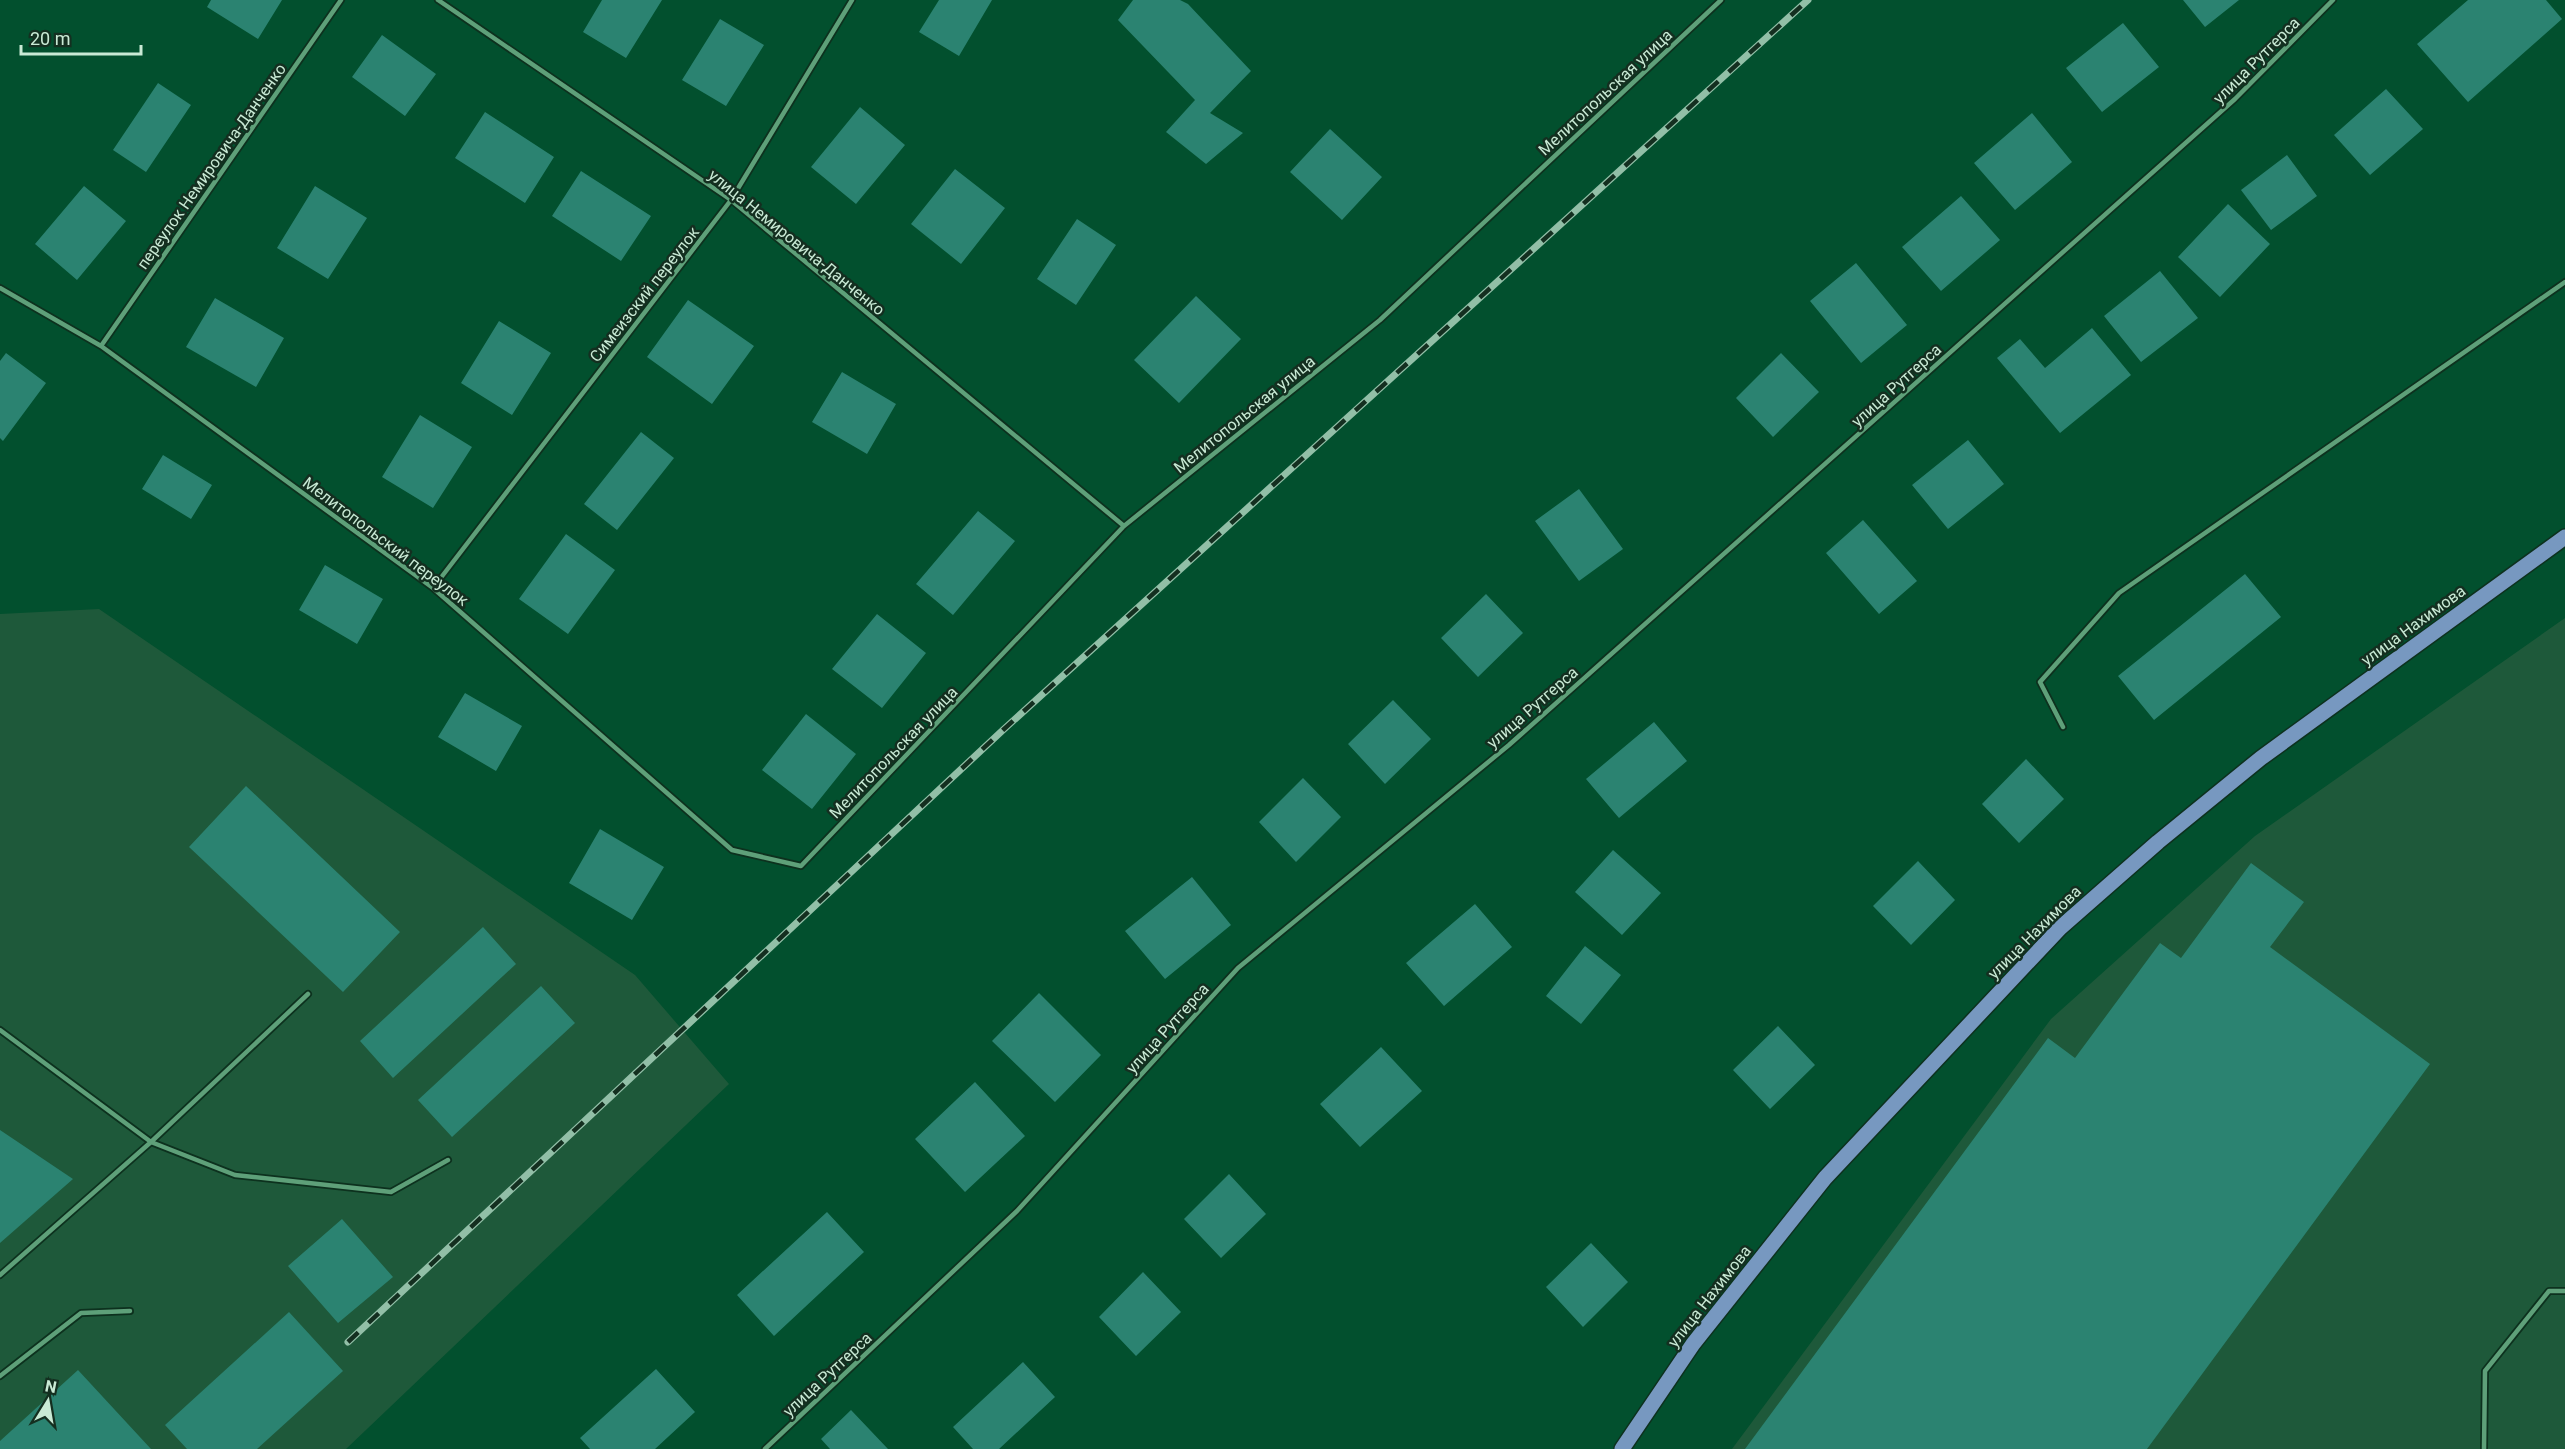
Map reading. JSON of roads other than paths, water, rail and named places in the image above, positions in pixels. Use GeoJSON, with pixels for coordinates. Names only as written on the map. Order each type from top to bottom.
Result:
{"type":"FeatureCollection","features":[{"type":"Feature","properties":{"kind":"main road","name":"улица Нахимова"},"geometry":{"type":"LineString","coordinates":[[1622,1449],[1693,1344],[1824,1179],[2060,928],[2158,842],[2261,758],[2565,537]]}},
{"type":"Feature","properties":{"kind":"lane","name":"переулок Немировича-Данченко"},"geometry":{"type":"LineString","coordinates":[[101,346],[341,0]]}},
{"type":"Feature","properties":{"kind":"lane","name":"улица Немировича-Данченко"},"geometry":{"type":"LineString","coordinates":[[438,0],[731,200],[1124,525]]}},
{"type":"Feature","properties":{"kind":"lane","name":"Симеизский переулок"},"geometry":{"type":"LineString","coordinates":[[433,588],[731,200],[852,0]]}},
{"type":"Feature","properties":{"kind":"lane","name":"Мелитопольская улица"},"geometry":{"type":"LineString","coordinates":[[801,866],[1124,525],[1380,320],[1720,0]]}},
{"type":"Feature","properties":{"kind":"lane","name":"улица Рутгерса"},"geometry":{"type":"LineString","coordinates":[[765,1449],[1017,1211],[1238,968],[1509,745],[2235,99],[2333,0]]}},
{"type":"Feature","properties":{"kind":"lane"},"geometry":{"type":"LineString","coordinates":[[2063,727],[2040,682],[2119,593],[2565,282]]}},
{"type":"Feature","properties":{"kind":"lane","name":"Мелитопольский переулок"},"geometry":{"type":"LineString","coordinates":[[0,288],[101,346],[433,588],[732,850],[801,866]]}},
{"type":"Feature","properties":{"kind":"lane"},"geometry":{"type":"LineString","coordinates":[[0,1275],[151,1142],[308,994]]}},
{"type":"Feature","properties":{"kind":"lane"},"geometry":{"type":"LineString","coordinates":[[0,1030],[151,1142],[235,1175],[391,1192],[448,1160]]}},
{"type":"Feature","properties":{"kind":"lane"},"geometry":{"type":"LineString","coordinates":[[2484,1449],[2485,1371],[2549,1291],[2565,1291]]}},
{"type":"Feature","properties":{"kind":"lane"},"geometry":{"type":"LineString","coordinates":[[0,1376],[81,1313],[130,1311]]}},
{"type":"Feature","properties":{"kind":"railway"},"geometry":{"type":"LineString","coordinates":[[348,1342],[1003,730],[1808,0]]}}]}
